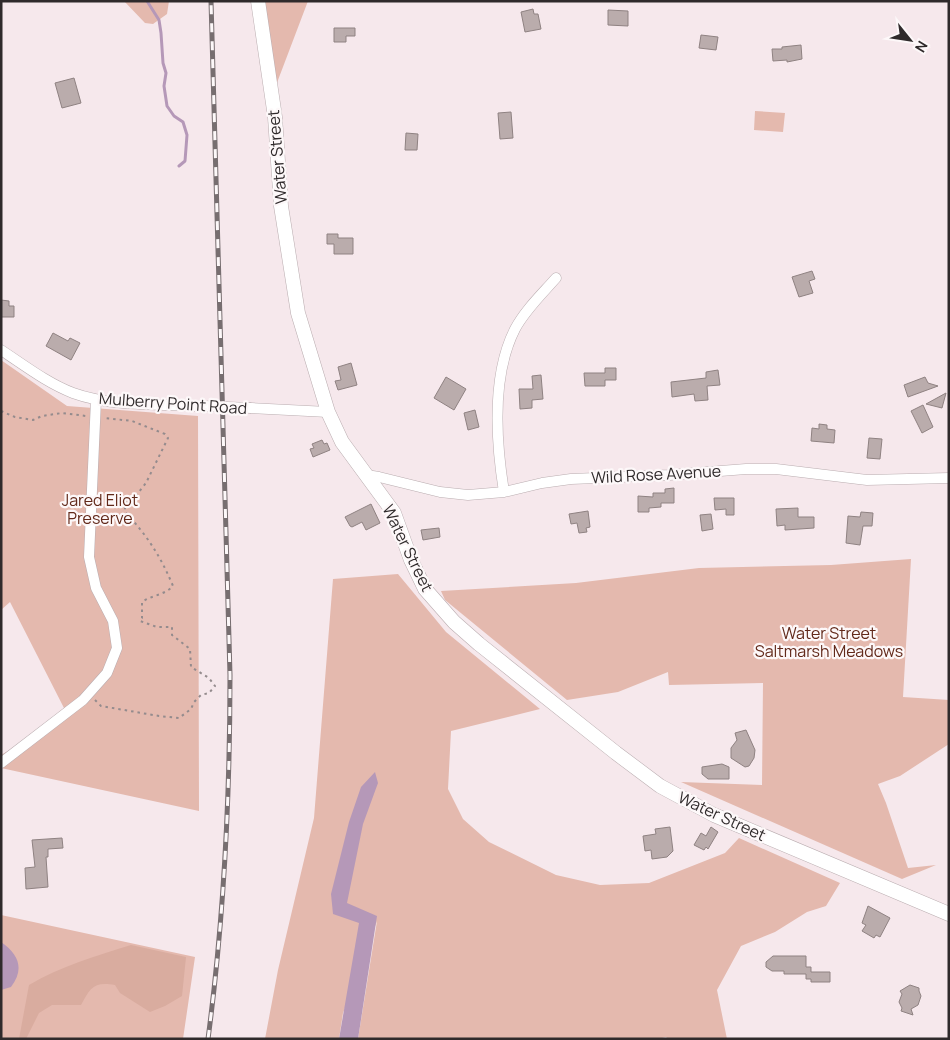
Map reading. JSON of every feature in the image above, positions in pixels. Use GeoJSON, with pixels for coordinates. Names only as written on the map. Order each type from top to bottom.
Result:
{"type":"FeatureCollection","features":[{"type":"Feature","properties":{"kind":"main road","name":"Water Street"},"geometry":{"type":"LineString","coordinates":[[258,1],[275,117],[281,206],[298,313],[328,412],[342,442],[394,513],[411,560],[425,589],[454,622],[479,644],[660,786],[714,815],[949,914]]}},
{"type":"Feature","properties":{"kind":"street"},"geometry":{"type":"LineString","coordinates":[[504,492],[498,434],[498,407],[502,367],[515,328],[531,306],[556,278]]}},
{"type":"Feature","properties":{"kind":"street","name":"Mulberry Point Road"},"geometry":{"type":"LineString","coordinates":[[1,350],[38,375],[72,393],[96,400],[328,412]]}},
{"type":"Feature","properties":{"kind":"street"},"geometry":{"type":"LineString","coordinates":[[1,763],[88,694],[107,673],[117,648],[113,621],[96,588],[89,558],[96,400]]}},
{"type":"Feature","properties":{"kind":"street","name":"Wild Rose Avenue"},"geometry":{"type":"LineString","coordinates":[[366,475],[454,494],[477,495],[504,492],[542,483],[571,479],[669,475],[746,469],[776,469],[855,480],[949,478]]}},
{"type":"Feature","properties":{"kind":"path"},"geometry":{"type":"LineString","coordinates":[[1,410],[15,417],[33,420],[42,416],[62,413],[132,421],[165,434],[168,438],[146,483],[138,493],[125,502],[125,512],[144,532],[165,567],[173,586],[170,590],[142,602],[142,618],[140,621],[157,627],[172,627],[172,635],[190,649],[191,667],[209,678],[215,686],[209,693],[201,695],[180,718],[102,706],[88,694]]}},
{"type":"Feature","properties":{"kind":"green space"},"geometry":{"type":"Polygon","coordinates":[[[124,1],[169,1],[167,14],[153,24],[145,23],[124,1]]]}},
{"type":"Feature","properties":{"kind":"green space"},"geometry":{"type":"Polygon","coordinates":[[[264,1],[308,1],[275,88],[264,1]]]}},
{"type":"Feature","properties":{"kind":"green space"},"geometry":{"type":"Polygon","coordinates":[[[755,111],[785,113],[783,132],[754,130],[755,111]]]}},
{"type":"Feature","properties":{"kind":"green space","name":"Jared Eliot Preserve"},"geometry":{"type":"Polygon","coordinates":[[[1,360],[67,406],[198,416],[199,811],[1,768],[1,755],[23,742],[64,708],[10,602],[1,610],[1,360]]]}},
{"type":"Feature","properties":{"kind":"green space","name":"Water Street Saltmarsh Meadows"},"geometry":{"type":"Polygon","coordinates":[[[911,559],[903,697],[949,700],[949,744],[900,776],[878,784],[908,868],[936,865],[902,879],[681,782],[762,785],[763,683],[669,685],[668,672],[618,692],[567,700],[445,600],[441,591],[576,583],[699,568],[831,565],[911,559]]]}},
{"type":"Feature","properties":{"kind":"green space"},"geometry":{"type":"Polygon","coordinates":[[[398,574],[446,632],[540,709],[451,731],[448,789],[463,819],[489,842],[556,875],[600,885],[649,883],[725,853],[739,838],[840,883],[826,906],[807,912],[775,932],[741,946],[717,990],[727,1039],[668,1039],[666,1037],[658,1039],[358,1039],[377,921],[343,1013],[339,1039],[265,1039],[278,970],[314,818],[333,579],[398,574]]]}},
{"type":"Feature","properties":{"kind":"green space"},"geometry":{"type":"Polygon","coordinates":[[[1,915],[195,957],[183,1039],[1,1039],[1,915]]]}},
{"type":"Feature","properties":{"kind":"shaded area"},"geometry":{"type":"Polygon","coordinates":[[[375,772],[378,783],[363,824],[347,903],[377,916],[358,1039],[339,1039],[359,923],[333,914],[331,894],[349,822],[361,787],[375,772]]]}},
{"type":"Feature","properties":{"kind":"shaded area"},"geometry":{"type":"Polygon","coordinates":[[[1,942],[16,957],[19,969],[18,975],[11,987],[1,990],[1,942]]]}},
{"type":"Feature","properties":{"kind":"shaded area"},"geometry":{"type":"Polygon","coordinates":[[[131,945],[186,957],[182,996],[150,1012],[120,993],[115,985],[97,985],[90,990],[81,1005],[52,1005],[39,1013],[26,1039],[19,1039],[29,985],[66,967],[131,945]]]}},
{"type":"Feature","properties":{"kind":"building"},"geometry":{"type":"Polygon","coordinates":[[[533,9],[534,14],[538,14],[541,29],[525,32],[521,12],[533,9]]]}},
{"type":"Feature","properties":{"kind":"building"},"geometry":{"type":"Polygon","coordinates":[[[608,10],[628,11],[628,26],[608,25],[608,10]]]}},
{"type":"Feature","properties":{"kind":"building"},"geometry":{"type":"Polygon","coordinates":[[[334,28],[355,28],[355,36],[346,36],[346,42],[334,42],[334,28]]]}},
{"type":"Feature","properties":{"kind":"building"},"geometry":{"type":"Polygon","coordinates":[[[701,35],[718,37],[716,50],[699,48],[701,35]]]}},
{"type":"Feature","properties":{"kind":"building"},"geometry":{"type":"Polygon","coordinates":[[[801,45],[802,59],[787,62],[787,60],[773,61],[772,49],[801,45]]]}},
{"type":"Feature","properties":{"kind":"building"},"geometry":{"type":"Polygon","coordinates":[[[74,78],[81,103],[62,108],[55,83],[74,78]]]}},
{"type":"Feature","properties":{"kind":"building"},"geometry":{"type":"Polygon","coordinates":[[[511,112],[513,138],[500,139],[498,113],[511,112]]]}},
{"type":"Feature","properties":{"kind":"building"},"geometry":{"type":"Polygon","coordinates":[[[406,133],[418,134],[417,150],[405,150],[406,133]]]}},
{"type":"Feature","properties":{"kind":"building"},"geometry":{"type":"Polygon","coordinates":[[[327,234],[338,234],[338,238],[353,238],[353,254],[334,254],[334,244],[327,244],[327,234]]]}},
{"type":"Feature","properties":{"kind":"building"},"geometry":{"type":"Polygon","coordinates":[[[812,271],[815,279],[809,281],[813,293],[799,297],[792,277],[812,271]]]}},
{"type":"Feature","properties":{"kind":"building"},"geometry":{"type":"Polygon","coordinates":[[[1,300],[9,301],[9,306],[14,306],[14,317],[1,317],[1,300]]]}},
{"type":"Feature","properties":{"kind":"building"},"geometry":{"type":"Polygon","coordinates":[[[53,333],[68,341],[70,338],[80,343],[71,360],[46,346],[53,333]]]}},
{"type":"Feature","properties":{"kind":"building"},"geometry":{"type":"Polygon","coordinates":[[[351,363],[357,385],[338,390],[335,381],[341,380],[338,367],[351,363]]]}},
{"type":"Feature","properties":{"kind":"building"},"geometry":{"type":"Polygon","coordinates":[[[605,368],[616,368],[616,380],[605,380],[605,386],[585,386],[584,373],[605,373],[605,368]]]}},
{"type":"Feature","properties":{"kind":"building"},"geometry":{"type":"Polygon","coordinates":[[[718,370],[720,385],[707,386],[708,400],[695,401],[694,394],[672,397],[671,382],[706,378],[706,372],[718,370]]]}},
{"type":"Feature","properties":{"kind":"building"},"geometry":{"type":"Polygon","coordinates":[[[541,375],[543,399],[532,400],[532,408],[520,409],[519,389],[533,389],[532,376],[541,375]]]}},
{"type":"Feature","properties":{"kind":"building"},"geometry":{"type":"Polygon","coordinates":[[[446,377],[466,389],[454,410],[434,398],[446,377]]]}},
{"type":"Feature","properties":{"kind":"building"},"geometry":{"type":"Polygon","coordinates":[[[925,377],[928,383],[938,386],[908,397],[904,385],[925,377]]]}},
{"type":"Feature","properties":{"kind":"building"},"geometry":{"type":"Polygon","coordinates":[[[946,393],[942,408],[926,404],[946,393]]]}},
{"type":"Feature","properties":{"kind":"building"},"geometry":{"type":"Polygon","coordinates":[[[923,405],[933,427],[922,433],[911,411],[923,405]]]}},
{"type":"Feature","properties":{"kind":"building"},"geometry":{"type":"Polygon","coordinates":[[[475,410],[479,427],[468,430],[464,413],[475,410]]]}},
{"type":"Feature","properties":{"kind":"building"},"geometry":{"type":"Polygon","coordinates":[[[819,424],[827,425],[827,429],[835,430],[834,443],[811,441],[812,428],[819,429],[819,424]]]}},
{"type":"Feature","properties":{"kind":"building"},"geometry":{"type":"Polygon","coordinates":[[[869,438],[882,439],[880,459],[867,458],[869,438]]]}},
{"type":"Feature","properties":{"kind":"building"},"geometry":{"type":"Polygon","coordinates":[[[322,440],[324,444],[327,443],[330,450],[313,457],[310,449],[314,448],[312,444],[322,440]]]}},
{"type":"Feature","properties":{"kind":"building"},"geometry":{"type":"Polygon","coordinates":[[[674,488],[674,503],[661,503],[661,507],[649,508],[649,512],[638,512],[638,496],[653,497],[653,493],[665,493],[665,489],[674,488]]]}},
{"type":"Feature","properties":{"kind":"building"},"geometry":{"type":"Polygon","coordinates":[[[714,498],[734,498],[734,515],[726,515],[726,509],[715,510],[714,498]]]}},
{"type":"Feature","properties":{"kind":"building"},"geometry":{"type":"Polygon","coordinates":[[[371,504],[380,523],[366,530],[362,522],[352,527],[350,526],[345,517],[371,504]]]}},
{"type":"Feature","properties":{"kind":"building"},"geometry":{"type":"Polygon","coordinates":[[[798,508],[798,517],[814,517],[814,528],[785,530],[785,525],[777,526],[776,509],[798,508]]]}},
{"type":"Feature","properties":{"kind":"building"},"geometry":{"type":"Polygon","coordinates":[[[588,511],[590,527],[586,528],[587,532],[579,533],[577,523],[571,524],[569,514],[588,511]]]}},
{"type":"Feature","properties":{"kind":"building"},"geometry":{"type":"Polygon","coordinates":[[[861,512],[873,513],[872,526],[863,526],[860,545],[846,543],[848,516],[860,517],[861,512]]]}},
{"type":"Feature","properties":{"kind":"building"},"geometry":{"type":"Polygon","coordinates":[[[711,514],[713,529],[702,531],[700,515],[711,514]]]}},
{"type":"Feature","properties":{"kind":"building"},"geometry":{"type":"Polygon","coordinates":[[[439,528],[440,537],[423,540],[421,530],[439,528]]]}},
{"type":"Feature","properties":{"kind":"building"},"geometry":{"type":"Polygon","coordinates":[[[746,730],[755,750],[754,758],[749,766],[745,767],[731,758],[731,748],[737,740],[735,733],[746,730]]]}},
{"type":"Feature","properties":{"kind":"building"},"geometry":{"type":"Polygon","coordinates":[[[722,764],[729,767],[729,779],[708,779],[702,774],[702,767],[722,764]]]}},
{"type":"Feature","properties":{"kind":"building"},"geometry":{"type":"Polygon","coordinates":[[[670,827],[673,851],[667,857],[652,859],[651,850],[645,851],[643,836],[656,834],[655,829],[670,827]]]}},
{"type":"Feature","properties":{"kind":"building"},"geometry":{"type":"Polygon","coordinates":[[[711,827],[718,832],[708,849],[706,847],[704,850],[694,845],[701,833],[706,836],[711,827]]]}},
{"type":"Feature","properties":{"kind":"building"},"geometry":{"type":"Polygon","coordinates":[[[62,838],[63,848],[48,849],[48,857],[46,857],[48,887],[26,889],[25,868],[35,867],[32,840],[62,838]]]}},
{"type":"Feature","properties":{"kind":"building"},"geometry":{"type":"Polygon","coordinates":[[[868,906],[890,918],[880,937],[876,935],[874,938],[862,931],[866,925],[862,923],[868,906]]]}},
{"type":"Feature","properties":{"kind":"building"},"geometry":{"type":"Polygon","coordinates":[[[773,956],[806,956],[806,967],[811,967],[811,972],[830,972],[830,982],[811,982],[811,979],[806,979],[806,974],[784,974],[784,971],[772,971],[766,967],[766,962],[773,956]]]}},
{"type":"Feature","properties":{"kind":"building"},"geometry":{"type":"Polygon","coordinates":[[[910,985],[919,988],[921,996],[918,1005],[911,1009],[913,1015],[901,1011],[902,1008],[899,1002],[902,994],[900,991],[910,985]]]}},
{"type":"Feature","properties":{"kind":"waterway"},"geometry":{"type":"LineString","coordinates":[[147,1],[159,20],[163,63],[166,73],[164,86],[167,106],[174,116],[183,122],[187,135],[185,161],[179,166]]}},
{"type":"Feature","properties":{"kind":"railway"},"geometry":{"type":"LineString","coordinates":[[208,1039],[214,994],[225,857],[230,675],[211,1]]}}]}
